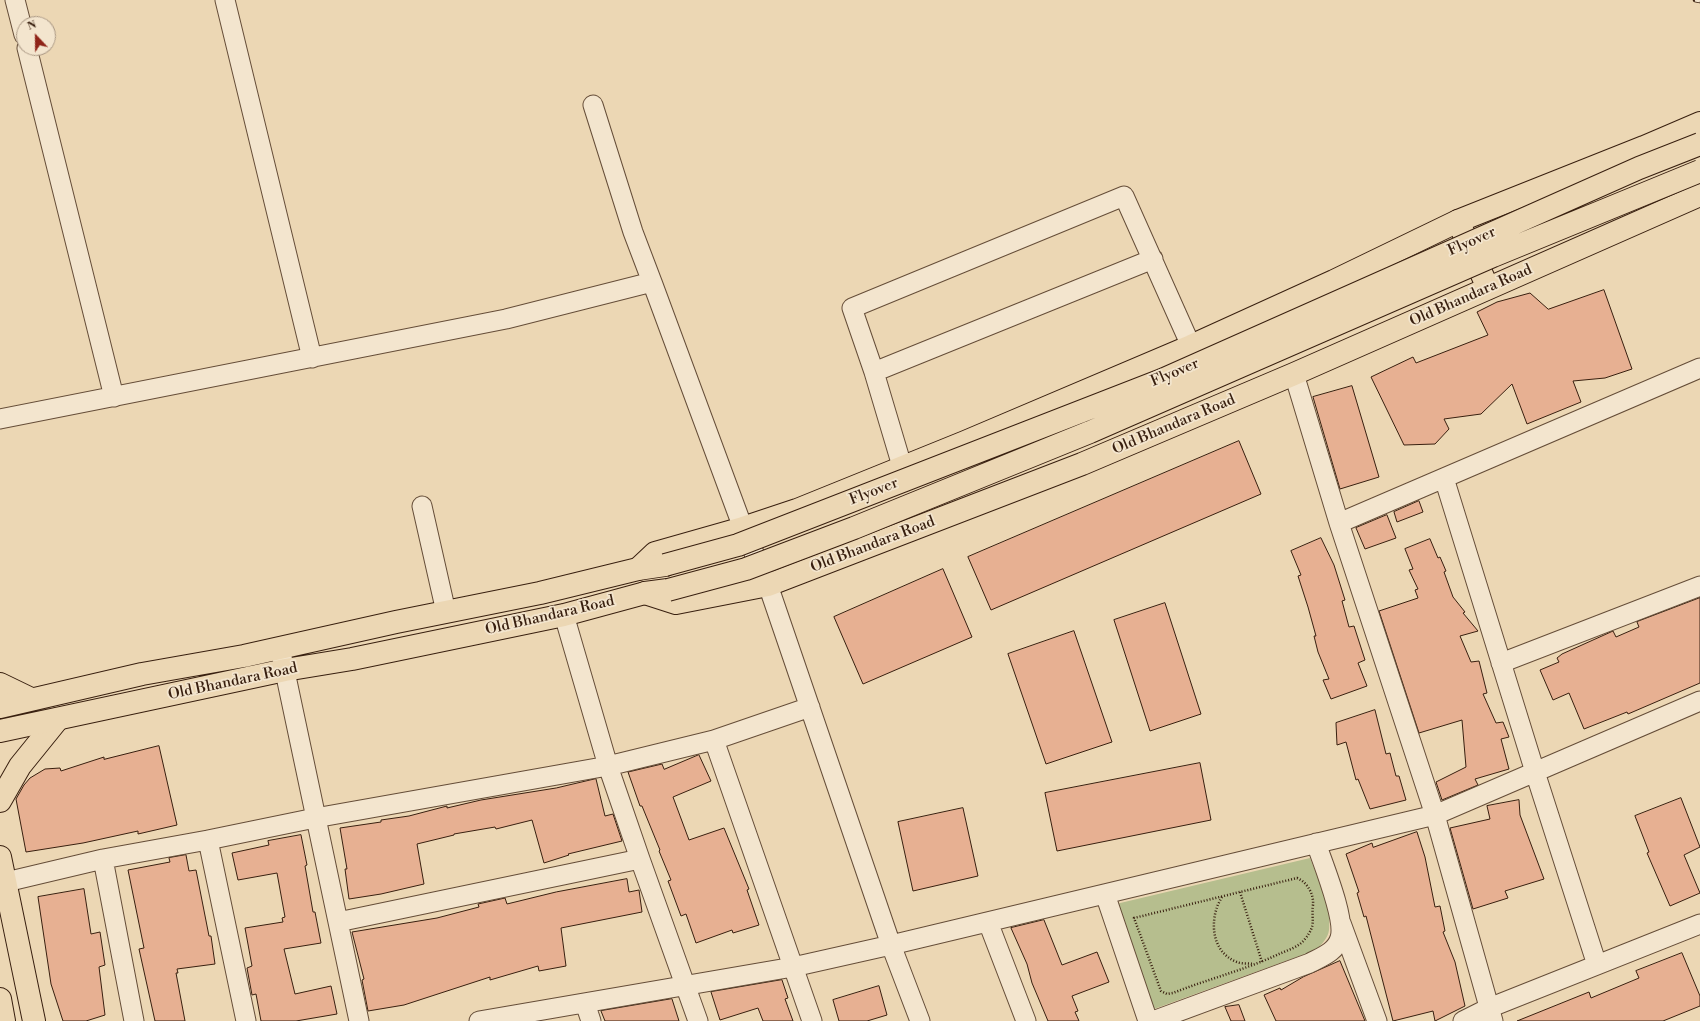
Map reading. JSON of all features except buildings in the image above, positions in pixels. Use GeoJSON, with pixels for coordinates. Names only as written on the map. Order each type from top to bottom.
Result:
{"type":"FeatureCollection","features":[{"type":"Feature","properties":{"kind":"main road"},"geometry":{"type":"LineString","coordinates":[[638,569],[655,553],[743,528],[797,510],[902,466],[965,442],[1191,346],[1334,281],[1458,221],[1644,147],[1700,123]]}},
{"type":"Feature","properties":{"kind":"main road","name":"Flyover"},"geometry":{"type":"LineString","coordinates":[[0,707],[142,674],[280,648],[540,593],[638,569],[665,565],[738,545],[1162,380],[1639,168],[1700,144]]}},
{"type":"Feature","properties":{"kind":"main road","name":"Flyover"},"geometry":{"type":"LineString","coordinates":[[645,593],[668,590],[746,569],[861,526],[1090,432],[1493,256],[1700,171]]}},
{"type":"Feature","properties":{"kind":"main road","name":"Old Bhandara Road"},"geometry":{"type":"LineString","coordinates":[[0,731],[285,670],[359,657],[564,615],[645,593],[676,603],[768,584],[1082,464],[1294,374],[1700,195]]}},
{"type":"Feature","properties":{"kind":"main road"},"geometry":{"type":"LineString","coordinates":[[1458,221],[1488,288]]}},
{"type":"Feature","properties":{"kind":"main road"},"geometry":{"type":"LineString","coordinates":[[0,684],[31,699]]}},
{"type":"Feature","properties":{"kind":"main road"},"geometry":{"type":"LineString","coordinates":[[0,801],[20,766],[58,719]]}},
{"type":"Feature","properties":{"kind":"main road"},"geometry":{"type":"LineString","coordinates":[[0,857],[34,1021]]}},
{"type":"Feature","properties":{"kind":"street"},"geometry":{"type":"LineString","coordinates":[[15,0],[19,16]]}},
{"type":"Feature","properties":{"kind":"street"},"geometry":{"type":"LineString","coordinates":[[225,0],[312,358]]}},
{"type":"Feature","properties":{"kind":"street"},"geometry":{"type":"LineString","coordinates":[[29,56],[114,397]]}},
{"type":"Feature","properties":{"kind":"street"},"geometry":{"type":"LineString","coordinates":[[593,105],[633,232],[743,528],[768,584],[891,945],[920,1021]]}},
{"type":"Feature","properties":{"kind":"street"},"geometry":{"type":"LineString","coordinates":[[902,466],[874,372],[852,308],[1124,196],[1191,346]]}},
{"type":"Feature","properties":{"kind":"street"},"geometry":{"type":"LineString","coordinates":[[874,372],[1152,259]]}},
{"type":"Feature","properties":{"kind":"street"},"geometry":{"type":"LineString","coordinates":[[0,419],[506,319],[652,282]]}},
{"type":"Feature","properties":{"kind":"street"},"geometry":{"type":"LineString","coordinates":[[1339,523],[1700,368]]}},
{"type":"Feature","properties":{"kind":"street"},"geometry":{"type":"LineString","coordinates":[[1294,374],[1339,523],[1435,815],[1491,1015]]}},
{"type":"Feature","properties":{"kind":"street"},"geometry":{"type":"LineString","coordinates":[[1444,478],[1535,772],[1597,965]]}},
{"type":"Feature","properties":{"kind":"street"},"geometry":{"type":"LineString","coordinates":[[422,506],[446,612]]}},
{"type":"Feature","properties":{"kind":"street"},"geometry":{"type":"LineString","coordinates":[[1501,663],[1700,586]]}},
{"type":"Feature","properties":{"kind":"street"},"geometry":{"type":"LineString","coordinates":[[564,615],[608,766],[698,1021]]}},
{"type":"Feature","properties":{"kind":"street"},"geometry":{"type":"LineString","coordinates":[[280,648],[359,1021]]}},
{"type":"Feature","properties":{"kind":"street"},"geometry":{"type":"LineString","coordinates":[[479,1021],[793,967],[1435,815],[1700,702]]}},
{"type":"Feature","properties":{"kind":"street"},"geometry":{"type":"LineString","coordinates":[[6,882],[103,859],[208,840],[315,818],[608,766],[714,740],[810,707]]}},
{"type":"Feature","properties":{"kind":"street"},"geometry":{"type":"LineString","coordinates":[[714,740],[812,1021]]}},
{"type":"Feature","properties":{"kind":"street"},"geometry":{"type":"LineString","coordinates":[[208,840],[246,1021]]}},
{"type":"Feature","properties":{"kind":"street"},"geometry":{"type":"LineString","coordinates":[[1316,843],[1335,898],[1340,920],[1377,1021]]}},
{"type":"Feature","properties":{"kind":"street"},"geometry":{"type":"LineString","coordinates":[[103,859],[134,1021]]}},
{"type":"Feature","properties":{"kind":"street"},"geometry":{"type":"LineString","coordinates":[[338,922],[640,859]]}},
{"type":"Feature","properties":{"kind":"street"},"geometry":{"type":"LineString","coordinates":[[1105,894],[1148,1021]]}},
{"type":"Feature","properties":{"kind":"street"},"geometry":{"type":"LineString","coordinates":[[1153,1021],[1310,963],[1326,955],[1331,952],[1340,938],[1340,920]]}},
{"type":"Feature","properties":{"kind":"street"},"geometry":{"type":"LineString","coordinates":[[988,922],[1026,1021]]}},
{"type":"Feature","properties":{"kind":"street"},"geometry":{"type":"LineString","coordinates":[[1463,1021],[1491,1015],[1597,965],[1700,924]]}},
{"type":"Feature","properties":{"kind":"street"},"geometry":{"type":"LineString","coordinates":[[585,1003],[591,1021]]}},
{"type":"Feature","properties":{"kind":"path"},"geometry":{"type":"LineString","coordinates":[[1297,878],[1304,880],[1312,895],[1314,920],[1311,930],[1305,940],[1293,949],[1262,962],[1173,993],[1167,994],[1162,992],[1134,918],[1222,896],[1297,878]]}},
{"type":"Feature","properties":{"kind":"path"},"geometry":{"type":"LineString","coordinates":[[1240,892],[1262,962]]}},
{"type":"Feature","properties":{"kind":"path"},"geometry":{"type":"LineString","coordinates":[[1222,896],[1216,906],[1213,917],[1215,937],[1219,947],[1228,957],[1238,963],[1255,964]]}},
{"type":"Feature","properties":{"kind":"green space"},"geometry":{"type":"Polygon","coordinates":[[[1310,858],[1324,893],[1329,921],[1327,936],[1316,950],[1154,1009],[1116,904],[1310,858]]]}},
{"type":"Feature","properties":{"kind":"railway"},"geometry":{"type":"LineString","coordinates":[[1695,0],[1700,1]]}}]}
